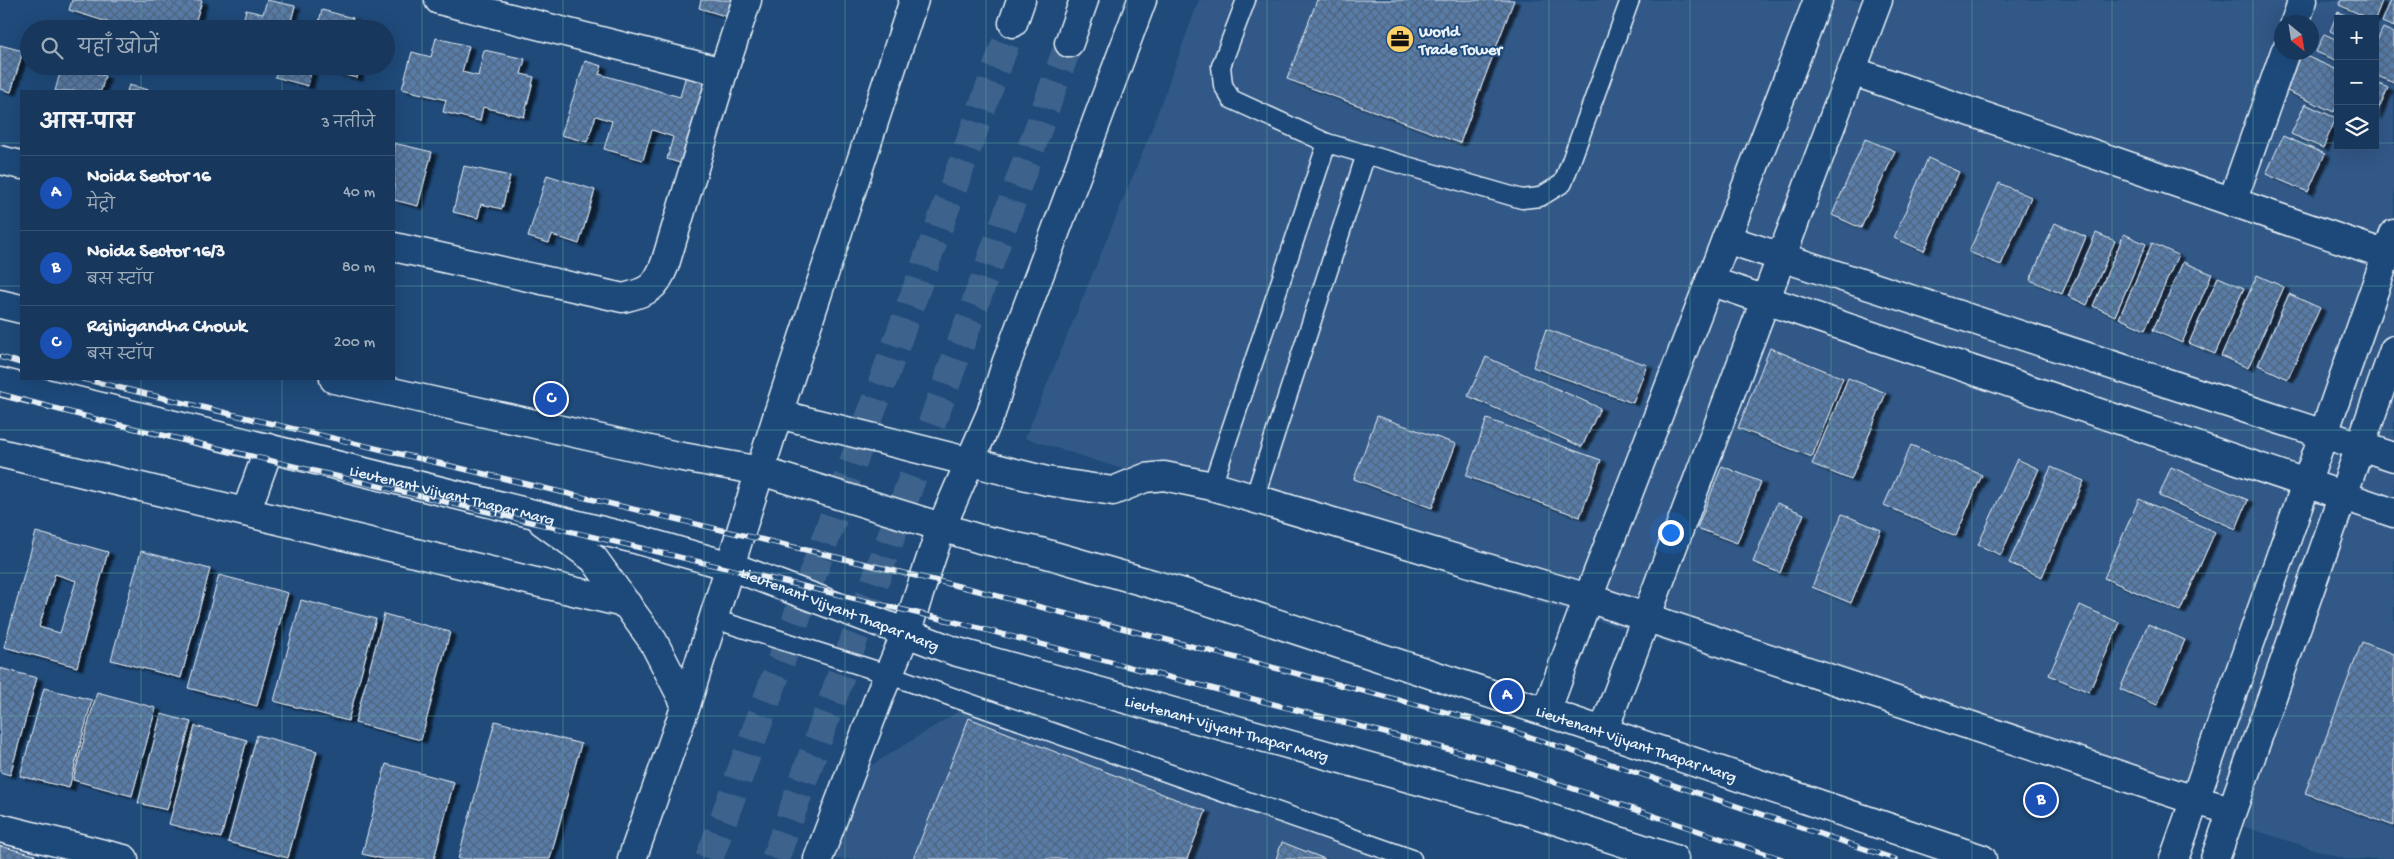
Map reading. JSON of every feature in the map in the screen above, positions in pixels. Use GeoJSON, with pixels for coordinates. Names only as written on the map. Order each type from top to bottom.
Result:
{"type":"FeatureCollection","features":[{"type":"Feature","properties":{"kind":"street"},"geometry":{"type":"LineString","coordinates":[[439,0],[723,72]]}},
{"type":"Feature","properties":{"kind":"street"},"geometry":{"type":"LineString","coordinates":[[395,248],[624,298],[646,293],[659,279],[665,264],[723,72],[747,0]]}},
{"type":"Feature","properties":{"kind":"street"},"geometry":{"type":"LineString","coordinates":[[632,859],[686,705],[778,414],[914,0]]}},
{"type":"Feature","properties":{"kind":"street"},"geometry":{"type":"LineString","coordinates":[[1068,43],[1084,0]]}},
{"type":"Feature","properties":{"kind":"street"},"geometry":{"type":"LineString","coordinates":[[818,859],[887,674],[906,633],[941,528],[991,413],[1006,364],[1142,0]]}},
{"type":"Feature","properties":{"kind":"street"},"geometry":{"type":"LineString","coordinates":[[1546,712],[1818,0]]}},
{"type":"Feature","properties":{"kind":"street"},"geometry":{"type":"LineString","coordinates":[[1603,732],[1878,0]]}},
{"type":"Feature","properties":{"kind":"street"},"geometry":{"type":"LineString","coordinates":[[2298,15],[2303,0]]}},
{"type":"Feature","properties":{"kind":"street"},"geometry":{"type":"LineString","coordinates":[[2232,202],[2282,60]]}},
{"type":"Feature","properties":{"kind":"street"},"geometry":{"type":"LineString","coordinates":[[1852,71],[2232,202],[2390,244],[2174,859]]}},
{"type":"Feature","properties":{"kind":"street"},"geometry":{"type":"LineString","coordinates":[[0,160],[20,165]]}},
{"type":"Feature","properties":{"kind":"street"},"geometry":{"type":"LineString","coordinates":[[1726,239],[2394,457]]}},
{"type":"Feature","properties":{"kind":"street"},"geometry":{"type":"LineString","coordinates":[[1710,281],[2394,513]]}},
{"type":"Feature","properties":{"kind":"street"},"geometry":{"type":"LineString","coordinates":[[0,304],[20,308]]}},
{"type":"Feature","properties":{"kind":"street"},"geometry":{"type":"LineString","coordinates":[[2215,859],[2394,350]]}},
{"type":"Feature","properties":{"kind":"street","name":"Lieutenant Vijyant Thapar Marg"},"geometry":{"type":"LineString","coordinates":[[338,380],[677,456],[761,471],[941,528],[980,539],[1040,552],[1187,594],[1546,712],[1982,859]]}},
{"type":"Feature","properties":{"kind":"street","name":"Lieutenant Vijyant Thapar Marg"},"geometry":{"type":"LineString","coordinates":[[0,382],[532,514],[730,566],[954,651],[1524,810],[1674,859]]}},
{"type":"Feature","properties":{"kind":"street"},"geometry":{"type":"LineString","coordinates":[[778,414],[970,464],[1046,481],[1113,491],[1144,478],[1164,476],[1212,486],[1588,598],[2194,800],[2231,810]]}},
{"type":"Feature","properties":{"kind":"street"},"geometry":{"type":"LineString","coordinates":[[246,512],[269,448]]}},
{"type":"Feature","properties":{"kind":"street"},"geometry":{"type":"LineString","coordinates":[[0,453],[627,604]]}},
{"type":"Feature","properties":{"kind":"street"},"geometry":{"type":"LineString","coordinates":[[532,514],[594,559],[653,641],[686,705]]}},
{"type":"Feature","properties":{"kind":"street"},"geometry":{"type":"LineString","coordinates":[[0,828],[124,859]]}},
{"type":"Feature","properties":{"kind":"lane"},"geometry":{"type":"LineString","coordinates":[[1246,0],[1222,66],[1223,85],[1231,99],[1327,143],[1522,199],[1540,197],[1552,192],[1563,183],[1630,0]]}},
{"type":"Feature","properties":{"kind":"lane"},"geometry":{"type":"LineString","coordinates":[[1212,486],[1327,143]]}},
{"type":"Feature","properties":{"kind":"lane"},"geometry":{"type":"LineString","coordinates":[[1254,499],[1366,154]]}},
{"type":"Feature","properties":{"kind":"lane"},"geometry":{"type":"LineString","coordinates":[[714,619],[887,674],[1412,859]]}},
{"type":"Feature","properties":{"kind":"shaded area"},"geometry":{"type":"Polygon","coordinates":[[[1199,0],[2394,0],[2394,859],[2345,859],[1025,438],[1148,139],[1199,0]]]}},
{"type":"Feature","properties":{"kind":"shaded area"},"geometry":{"type":"Polygon","coordinates":[[[964,708],[1414,859],[832,859],[862,771],[964,708]]]}},
{"type":"Feature","properties":{"kind":"building"},"geometry":{"type":"Polygon","coordinates":[[[72,0],[202,1],[196,20],[101,20],[69,10],[72,0]]]}},
{"type":"Feature","properties":{"kind":"building"},"geometry":{"type":"Polygon","coordinates":[[[267,0],[295,6],[291,20],[243,20],[246,10],[263,14],[267,0]]]}},
{"type":"Feature","properties":{"kind":"building"},"geometry":{"type":"Polygon","coordinates":[[[701,0],[734,0],[728,17],[699,8],[701,0]]]}},
{"type":"Feature","properties":{"kind":"building","name":"World Trade Tower"},"geometry":{"type":"Polygon","coordinates":[[[1317,0],[1514,0],[1460,143],[1287,79],[1317,0]]]}},
{"type":"Feature","properties":{"kind":"building"},"geometry":{"type":"Polygon","coordinates":[[[2341,0],[2382,1],[2377,15],[2362,15],[2339,5],[2341,0]]]}},
{"type":"Feature","properties":{"kind":"building"},"geometry":{"type":"Polygon","coordinates":[[[2391,0],[2394,0],[2394,27],[2382,22],[2391,0]]]}},
{"type":"Feature","properties":{"kind":"building"},"geometry":{"type":"Polygon","coordinates":[[[322,10],[353,18],[352,20],[319,20],[322,10]]]}},
{"type":"Feature","properties":{"kind":"building"},"geometry":{"type":"Polygon","coordinates":[[[2334,22],[2334,33],[2330,31],[2334,22]]]}},
{"type":"Feature","properties":{"kind":"building"},"geometry":{"type":"Polygon","coordinates":[[[2383,28],[2394,33],[2394,83],[2379,77],[2379,36],[2383,28]]]}},
{"type":"Feature","properties":{"kind":"building"},"geometry":{"type":"Polygon","coordinates":[[[2324,34],[2334,38],[2334,59],[2319,53],[2319,45],[2324,34]]]}},
{"type":"Feature","properties":{"kind":"building"},"geometry":{"type":"Polygon","coordinates":[[[436,38],[469,46],[462,72],[478,76],[484,50],[525,59],[521,74],[534,77],[524,117],[483,107],[480,121],[443,112],[446,100],[402,89],[412,52],[431,57],[436,38]]]}},
{"type":"Feature","properties":{"kind":"building"},"geometry":{"type":"Polygon","coordinates":[[[0,45],[20,50],[20,61],[11,92],[0,89],[0,45]]]}},
{"type":"Feature","properties":{"kind":"building"},"geometry":{"type":"Polygon","coordinates":[[[2298,60],[2315,60],[2334,68],[2334,112],[2285,90],[2298,60]]]}},
{"type":"Feature","properties":{"kind":"building"},"geometry":{"type":"Polygon","coordinates":[[[585,61],[602,66],[599,74],[680,97],[687,71],[711,78],[686,165],[667,159],[673,137],[652,130],[643,160],[604,149],[612,121],[596,116],[587,142],[561,135],[585,61]]]}},
{"type":"Feature","properties":{"kind":"building"},"geometry":{"type":"Polygon","coordinates":[[[59,75],[105,76],[101,90],[55,90],[59,75]]]}},
{"type":"Feature","properties":{"kind":"building"},"geometry":{"type":"Polygon","coordinates":[[[276,75],[310,75],[308,86],[275,77],[276,75]]]}},
{"type":"Feature","properties":{"kind":"building"},"geometry":{"type":"Polygon","coordinates":[[[345,75],[358,75],[357,78],[345,75]]]}},
{"type":"Feature","properties":{"kind":"building"},"geometry":{"type":"Polygon","coordinates":[[[2379,84],[2388,88],[2379,108],[2379,84]]]}},
{"type":"Feature","properties":{"kind":"building"},"geometry":{"type":"Polygon","coordinates":[[[129,85],[149,90],[127,90],[129,85]]]}},
{"type":"Feature","properties":{"kind":"building"},"geometry":{"type":"Polygon","coordinates":[[[2305,104],[2334,117],[2334,123],[2323,148],[2291,134],[2305,104]]]}},
{"type":"Feature","properties":{"kind":"building"},"geometry":{"type":"Polygon","coordinates":[[[2283,136],[2325,154],[2308,192],[2266,174],[2283,136]]]}},
{"type":"Feature","properties":{"kind":"building"},"geometry":{"type":"Polygon","coordinates":[[[1865,139],[1895,151],[1861,228],[1832,215],[1865,139]]]}},
{"type":"Feature","properties":{"kind":"building"},"geometry":{"type":"Polygon","coordinates":[[[395,143],[432,152],[418,206],[395,200],[395,143]]]}},
{"type":"Feature","properties":{"kind":"building"},"geometry":{"type":"Polygon","coordinates":[[[1928,158],[1959,172],[1924,251],[1894,238],[1928,158]]]}},
{"type":"Feature","properties":{"kind":"building"},"geometry":{"type":"Polygon","coordinates":[[[464,166],[510,176],[502,209],[481,204],[478,218],[453,212],[464,166]]]}},
{"type":"Feature","properties":{"kind":"building"},"geometry":{"type":"Polygon","coordinates":[[[547,175],[595,190],[579,244],[552,235],[549,243],[528,237],[547,175]]]}},
{"type":"Feature","properties":{"kind":"building"},"geometry":{"type":"Polygon","coordinates":[[[1999,183],[2031,197],[2001,265],[1969,252],[1999,183]]]}},
{"type":"Feature","properties":{"kind":"building"},"geometry":{"type":"Polygon","coordinates":[[[2055,223],[2086,237],[2062,294],[2030,280],[2055,223]]]}},
{"type":"Feature","properties":{"kind":"building"},"geometry":{"type":"Polygon","coordinates":[[[2096,233],[2115,241],[2087,305],[2068,296],[2096,233]]]}},
{"type":"Feature","properties":{"kind":"building"},"geometry":{"type":"Polygon","coordinates":[[[2124,234],[2146,244],[2115,316],[2093,306],[2124,234]]]}},
{"type":"Feature","properties":{"kind":"building"},"geometry":{"type":"Polygon","coordinates":[[[2152,243],[2178,255],[2145,330],[2119,318],[2152,243]]]}},
{"type":"Feature","properties":{"kind":"building"},"geometry":{"type":"Polygon","coordinates":[[[2183,262],[2212,274],[2182,343],[2153,330],[2183,262]]]}},
{"type":"Feature","properties":{"kind":"building"},"geometry":{"type":"Polygon","coordinates":[[[2257,275],[2284,287],[2248,368],[2221,356],[2257,275]]]}},
{"type":"Feature","properties":{"kind":"building"},"geometry":{"type":"Polygon","coordinates":[[[2218,277],[2244,288],[2215,354],[2189,343],[2218,277]]]}},
{"type":"Feature","properties":{"kind":"building"},"geometry":{"type":"Polygon","coordinates":[[[2289,294],[2320,308],[2288,379],[2258,365],[2289,294]]]}},
{"type":"Feature","properties":{"kind":"building"},"geometry":{"type":"Polygon","coordinates":[[[1546,329],[1647,365],[1633,403],[1533,367],[1546,329]]]}},
{"type":"Feature","properties":{"kind":"building"},"geometry":{"type":"Polygon","coordinates":[[[1770,348],[1843,378],[1812,457],[1738,428],[1770,348]]]}},
{"type":"Feature","properties":{"kind":"building"},"geometry":{"type":"Polygon","coordinates":[[[1486,357],[1600,408],[1582,447],[1468,396],[1486,357]]]}},
{"type":"Feature","properties":{"kind":"building"},"geometry":{"type":"Polygon","coordinates":[[[1848,378],[1886,393],[1851,480],[1812,464],[1848,378]]]}},
{"type":"Feature","properties":{"kind":"building"},"geometry":{"type":"Polygon","coordinates":[[[1377,416],[1456,444],[1432,508],[1354,479],[1377,416]]]}},
{"type":"Feature","properties":{"kind":"building"},"geometry":{"type":"Polygon","coordinates":[[[1487,419],[1601,460],[1580,517],[1466,476],[1487,419]]]}},
{"type":"Feature","properties":{"kind":"building"},"geometry":{"type":"Polygon","coordinates":[[[1911,445],[1982,475],[1956,536],[1884,505],[1911,445]]]}},
{"type":"Feature","properties":{"kind":"building"},"geometry":{"type":"Polygon","coordinates":[[[2017,459],[2039,469],[2001,555],[1978,545],[2017,459]]]}},
{"type":"Feature","properties":{"kind":"building"},"geometry":{"type":"Polygon","coordinates":[[[1722,466],[1761,482],[1737,543],[1697,528],[1722,466]]]}},
{"type":"Feature","properties":{"kind":"building"},"geometry":{"type":"Polygon","coordinates":[[[2051,467],[2084,481],[2042,577],[2009,563],[2051,467]]]}},
{"type":"Feature","properties":{"kind":"building"},"geometry":{"type":"Polygon","coordinates":[[[2171,467],[2248,500],[2236,529],[2159,496],[2171,467]]]}},
{"type":"Feature","properties":{"kind":"building"},"geometry":{"type":"Polygon","coordinates":[[[2139,499],[2215,532],[2180,611],[2104,578],[2139,499]]]}},
{"type":"Feature","properties":{"kind":"building"},"geometry":{"type":"Polygon","coordinates":[[[1777,503],[1804,514],[1780,573],[1753,562],[1777,503]]]}},
{"type":"Feature","properties":{"kind":"building"},"geometry":{"type":"Polygon","coordinates":[[[1842,514],[1881,530],[1851,603],[1812,587],[1842,514]]]}},
{"type":"Feature","properties":{"kind":"building"},"geometry":{"type":"Polygon","coordinates":[[[36,532],[108,552],[77,667],[4,647],[36,532]],[[55,574],[39,627],[60,633],[76,581],[55,574]]]}},
{"type":"Feature","properties":{"kind":"building"},"geometry":{"type":"Polygon","coordinates":[[[141,551],[210,569],[181,678],[111,660],[141,551]]]}},
{"type":"Feature","properties":{"kind":"building"},"geometry":{"type":"Polygon","coordinates":[[[219,575],[288,593],[257,706],[188,688],[219,575]]]}},
{"type":"Feature","properties":{"kind":"building"},"geometry":{"type":"Polygon","coordinates":[[[301,600],[376,619],[348,721],[274,701],[301,600]]]}},
{"type":"Feature","properties":{"kind":"building"},"geometry":{"type":"Polygon","coordinates":[[[2080,605],[2120,623],[2089,692],[2049,675],[2080,605]]]}},
{"type":"Feature","properties":{"kind":"building"},"geometry":{"type":"Polygon","coordinates":[[[384,614],[450,632],[421,740],[355,723],[384,614]]]}},
{"type":"Feature","properties":{"kind":"building"},"geometry":{"type":"Polygon","coordinates":[[[2148,624],[2185,640],[2157,705],[2120,689],[2148,624]]]}},
{"type":"Feature","properties":{"kind":"building"},"geometry":{"type":"Polygon","coordinates":[[[2362,642],[2394,654],[2394,826],[2305,793],[2362,642]]]}},
{"type":"Feature","properties":{"kind":"building"},"geometry":{"type":"Polygon","coordinates":[[[0,668],[37,678],[10,775],[0,772],[0,668]]]}},
{"type":"Feature","properties":{"kind":"building"},"geometry":{"type":"Polygon","coordinates":[[[44,688],[92,700],[69,788],[20,776],[44,688]]]}},
{"type":"Feature","properties":{"kind":"building"},"geometry":{"type":"Polygon","coordinates":[[[97,692],[156,708],[132,796],[73,780],[97,692]]]}},
{"type":"Feature","properties":{"kind":"building"},"geometry":{"type":"Polygon","coordinates":[[[161,714],[191,722],[167,810],[138,803],[161,714]]]}},
{"type":"Feature","properties":{"kind":"building"},"geometry":{"type":"Polygon","coordinates":[[[969,718],[1206,811],[1187,859],[913,859],[969,718]]]}},
{"type":"Feature","properties":{"kind":"building"},"geometry":{"type":"Polygon","coordinates":[[[495,721],[581,744],[550,859],[458,859],[495,721]]]}},
{"type":"Feature","properties":{"kind":"building"},"geometry":{"type":"Polygon","coordinates":[[[195,726],[247,740],[221,838],[169,824],[195,726]]]}},
{"type":"Feature","properties":{"kind":"building"},"geometry":{"type":"Polygon","coordinates":[[[257,735],[317,751],[288,858],[228,842],[257,735]]]}},
{"type":"Feature","properties":{"kind":"building"},"geometry":{"type":"Polygon","coordinates":[[[386,764],[454,782],[434,859],[383,859],[362,854],[386,764]]]}},
{"type":"Feature","properties":{"kind":"building"},"geometry":{"type":"Polygon","coordinates":[[[1282,842],[1325,859],[1276,859],[1282,842]]]}},
{"type":"Feature","properties":{"kind":"building"},"geometry":{"type":"Polygon","coordinates":[[[0,846],[35,855],[34,859],[0,859],[0,846]]]}},
{"type":"Feature","properties":{"kind":"tunnel"},"geometry":{"type":"LineString","coordinates":[[709,859],[1013,23]]}},
{"type":"Feature","properties":{"kind":"tunnel"},"geometry":{"type":"LineString","coordinates":[[775,859],[1069,43]]}},
{"type":"Feature","properties":{"kind":"railway"},"geometry":{"type":"LineString","coordinates":[[0,357],[20,363]]}},
{"type":"Feature","properties":{"kind":"railway"},"geometry":{"type":"LineString","coordinates":[[87,380],[971,589],[1491,724],[1895,859]]}},
{"type":"Feature","properties":{"kind":"railway"},"geometry":{"type":"LineString","coordinates":[[0,394],[107,422],[963,624],[1482,758],[1782,859]]}},
{"type":"Feature","properties":{"kind":"place","name":"World Trade Tower"},"geometry":{"type":"Point","coordinates":[1400,39]}},
{"type":"Feature","properties":{"kind":"place","name":"Rajnigandha Chowk"},"geometry":{"type":"Point","coordinates":[551,399]}},
{"type":"Feature","properties":{"kind":"place","name":"Noida Sector 16"},"geometry":{"type":"Point","coordinates":[1507,696]}},
{"type":"Feature","properties":{"kind":"place","name":"Noida Sector 16/3"},"geometry":{"type":"Point","coordinates":[2041,800]}}]}
